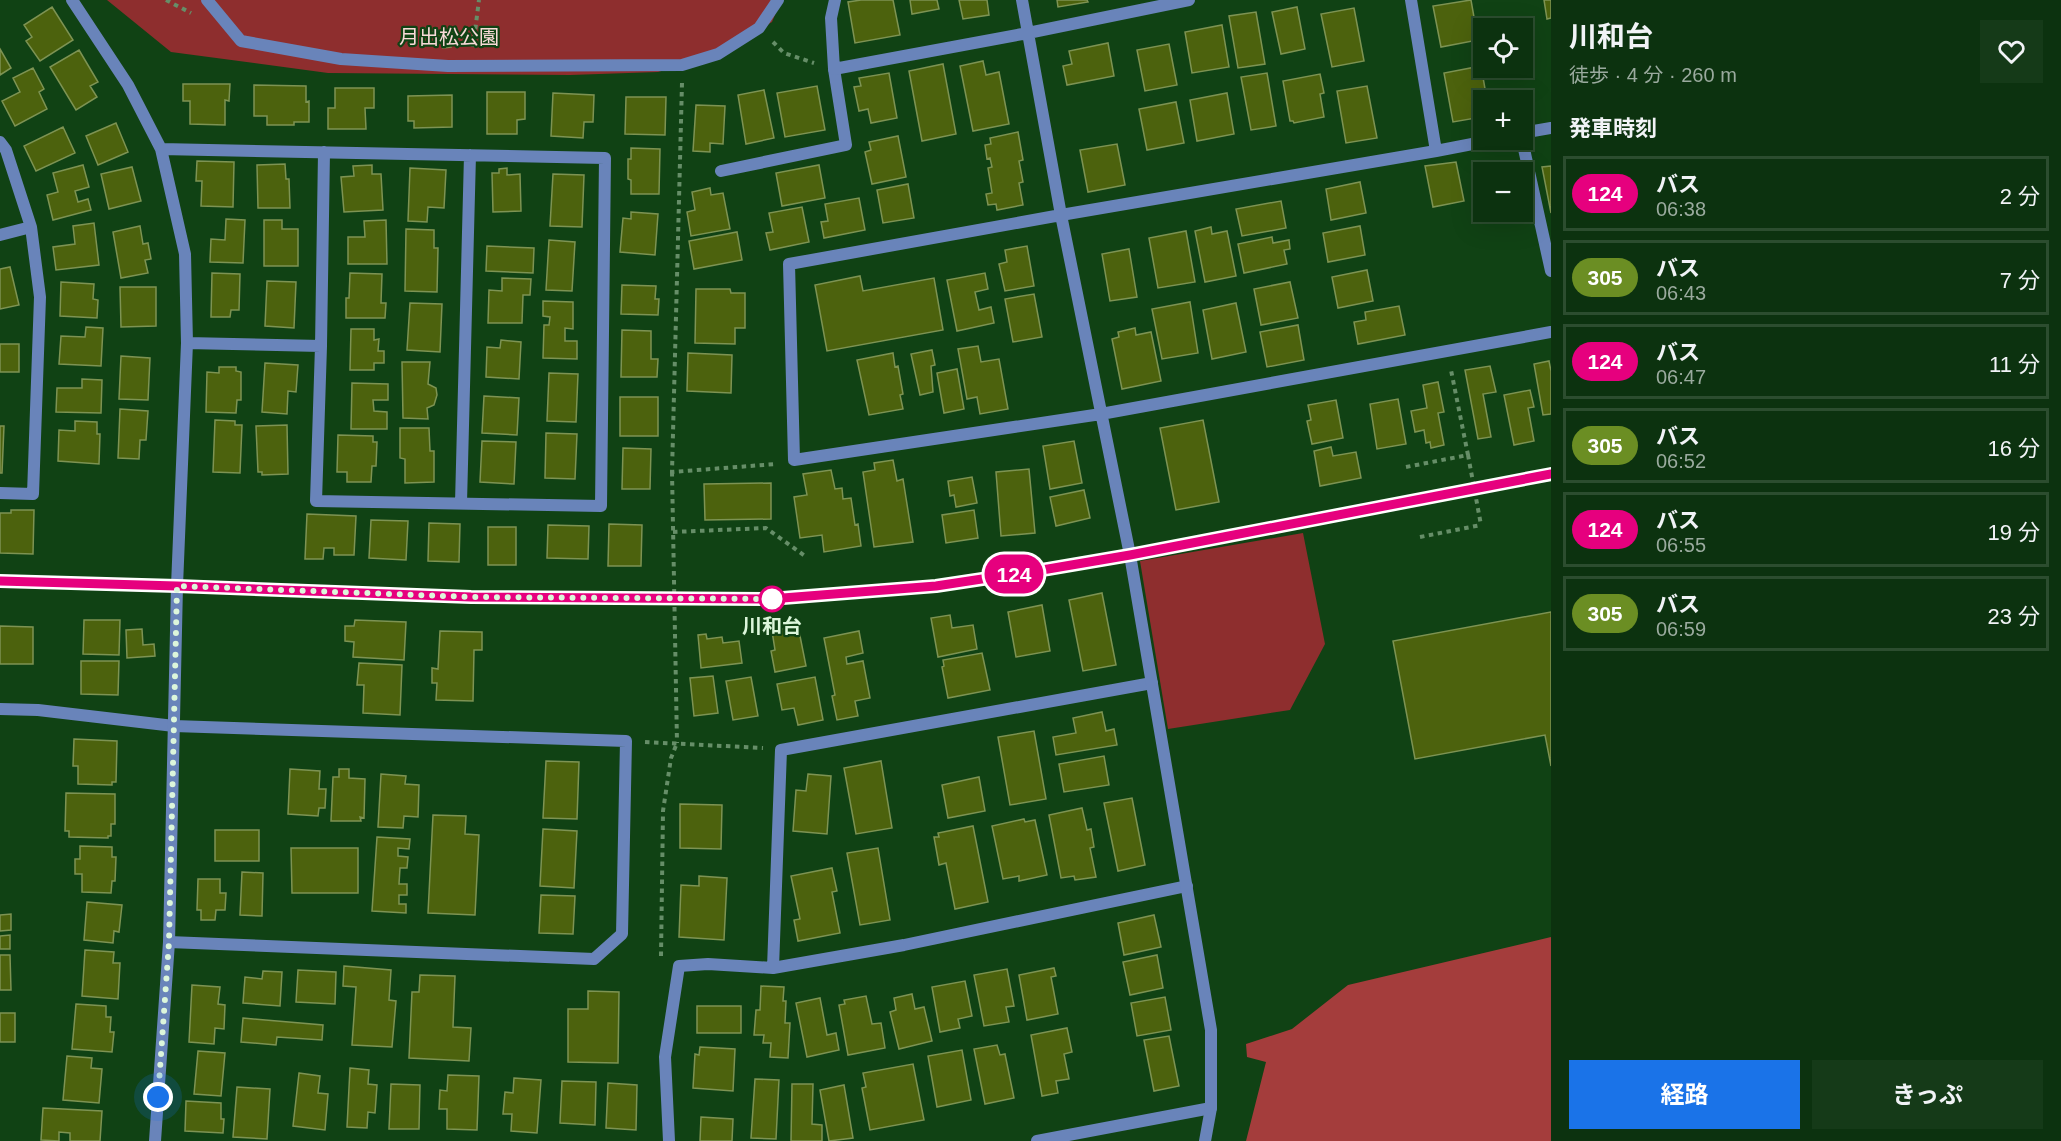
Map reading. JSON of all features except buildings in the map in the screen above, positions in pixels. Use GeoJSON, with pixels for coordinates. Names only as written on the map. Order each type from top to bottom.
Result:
{"type":"FeatureCollection","features":[{"type":"Feature","properties":{"kind":"street"},"geometry":{"type":"LineString","coordinates":[[72,0],[128,85],[161,149],[185,254],[187,343],[177,586],[169,942],[155,1141]]}},
{"type":"Feature","properties":{"kind":"street"},"geometry":{"type":"LineString","coordinates":[[207,0],[241,41],[341,59],[448,66],[682,65],[718,54],[759,28],[778,0]]}},
{"type":"Feature","properties":{"kind":"street"},"geometry":{"type":"LineString","coordinates":[[721,171],[846,145],[834,69],[831,18],[835,0]]}},
{"type":"Feature","properties":{"kind":"street"},"geometry":{"type":"LineString","coordinates":[[1022,0],[1060,215],[1130,555],[1211,1030],[1211,1108],[1204,1141]]}},
{"type":"Feature","properties":{"kind":"street"},"geometry":{"type":"LineString","coordinates":[[834,69],[1189,0]]}},
{"type":"Feature","properties":{"kind":"street"},"geometry":{"type":"LineString","coordinates":[[1411,0],[1436,151]]}},
{"type":"Feature","properties":{"kind":"street"},"geometry":{"type":"LineString","coordinates":[[1533,131],[1551,128]]}},
{"type":"Feature","properties":{"kind":"street"},"geometry":{"type":"LineString","coordinates":[[0,142],[6,150],[31,226],[40,297],[33,494],[0,493]]}},
{"type":"Feature","properties":{"kind":"street"},"geometry":{"type":"LineString","coordinates":[[1473,144],[789,264],[794,460],[1101,414],[1551,332]]}},
{"type":"Feature","properties":{"kind":"street"},"geometry":{"type":"LineString","coordinates":[[161,149],[324,152],[605,158],[600,506],[316,501],[324,152]]}},
{"type":"Feature","properties":{"kind":"street"},"geometry":{"type":"LineString","coordinates":[[1524,150],[1551,271]]}},
{"type":"Feature","properties":{"kind":"street"},"geometry":{"type":"LineString","coordinates":[[461,503],[470,155]]}},
{"type":"Feature","properties":{"kind":"street"},"geometry":{"type":"LineString","coordinates":[[0,235],[31,226]]}},
{"type":"Feature","properties":{"kind":"street"},"geometry":{"type":"LineString","coordinates":[[187,343],[321,346]]}},
{"type":"Feature","properties":{"kind":"street"},"geometry":{"type":"LineString","coordinates":[[0,581],[471,597],[770,599],[936,586],[1130,555],[1551,474]]}},
{"type":"Feature","properties":{"kind":"street"},"geometry":{"type":"LineString","coordinates":[[773,968],[781,750],[1152,683]]}},
{"type":"Feature","properties":{"kind":"street"},"geometry":{"type":"LineString","coordinates":[[0,709],[38,710],[174,726],[626,741],[622,934],[594,959],[169,942]]}},
{"type":"Feature","properties":{"kind":"street"},"geometry":{"type":"LineString","coordinates":[[669,1141],[665,1057],[679,966],[708,964],[773,968],[904,945],[1187,886]]}},
{"type":"Feature","properties":{"kind":"street"},"geometry":{"type":"LineString","coordinates":[[1037,1141],[1211,1108]]}},
{"type":"Feature","properties":{"kind":"path"},"geometry":{"type":"LineString","coordinates":[[472,66],[479,0]]}},
{"type":"Feature","properties":{"kind":"path"},"geometry":{"type":"LineString","coordinates":[[759,28],[784,53],[834,69]]}},
{"type":"Feature","properties":{"kind":"path"},"geometry":{"type":"LineString","coordinates":[[660,964],[663,811],[671,758],[677,743],[672,472],[682,65]]}},
{"type":"Feature","properties":{"kind":"path"},"geometry":{"type":"LineString","coordinates":[[1420,537],[1481,525],[1447,351]]}},
{"type":"Feature","properties":{"kind":"path"},"geometry":{"type":"LineString","coordinates":[[1406,467],[1468,455]]}},
{"type":"Feature","properties":{"kind":"path"},"geometry":{"type":"LineString","coordinates":[[672,472],[768,466],[794,460]]}},
{"type":"Feature","properties":{"kind":"path"},"geometry":{"type":"LineString","coordinates":[[673,532],[766,528],[805,556]]}},
{"type":"Feature","properties":{"kind":"path"},"geometry":{"type":"LineString","coordinates":[[626,741],[781,750]]}},
{"type":"Feature","properties":{"kind":"green space","name":"月出松公園"},"geometry":{"type":"Polygon","coordinates":[[[107,0],[781,0],[772,22],[718,54],[658,72],[570,75],[328,73],[171,52],[107,0]]]}},
{"type":"Feature","properties":{"kind":"green space"},"geometry":{"type":"Polygon","coordinates":[[[1303,533],[1325,644],[1290,710],[1168,729],[1140,561],[1303,533]]]}},
{"type":"Feature","properties":{"kind":"shaded area"},"geometry":{"type":"Polygon","coordinates":[[[1551,937],[1551,1141],[1246,1141],[1266,1062],[1247,1057],[1246,1044],[1292,1029],[1348,985],[1551,937]]]}},
{"type":"Feature","properties":{"kind":"bus line","name":"124"},"geometry":{"type":"LineString","coordinates":[[0,581],[471,597],[770,599],[936,586],[1048,569],[1551,474]]}},
{"type":"Feature","properties":{"kind":"place","name":"川和台"},"geometry":{"type":"Point","coordinates":[772,599]}},
{"type":"Feature","properties":{"kind":"route"},"geometry":{"type":"LineString","coordinates":[[158,1097],[169,942],[177,586],[471,597],[772,599]]}}]}
